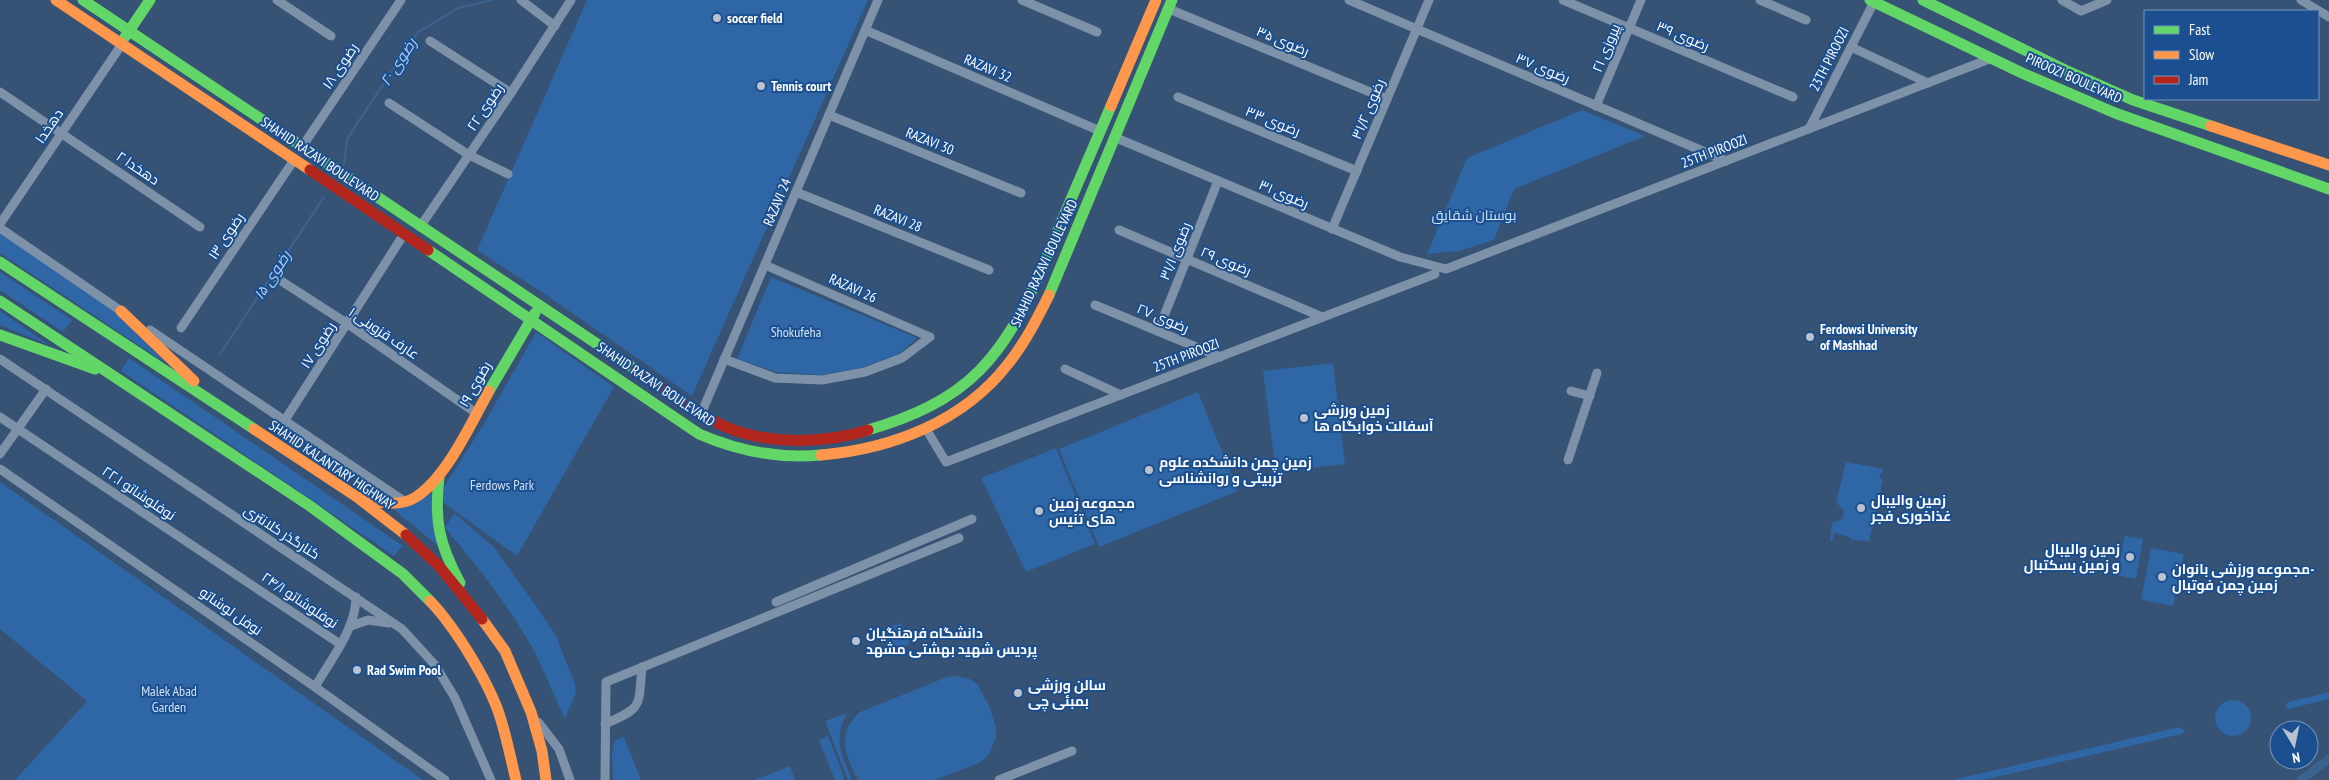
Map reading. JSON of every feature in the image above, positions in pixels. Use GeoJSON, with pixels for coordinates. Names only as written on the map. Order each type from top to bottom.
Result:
{"type":"FeatureCollection","features":[{"type":"Feature","properties":{"kind":"main road","name":"SHAHID RAZAVI BOULEVARD"},"geometry":{"type":"LineString","coordinates":[[56,0],[643,394],[680,422],[700,434],[727,446],[756,452],[794,456],[831,455],[879,446],[926,429],[959,408],[990,384],[1017,354],[1038,320],[1050,294],[1170,4]]}},
{"type":"Feature","properties":{"kind":"main road","name":"SHAHID RAZAVI BOULEVARD"},"geometry":{"type":"LineString","coordinates":[[83,0],[701,414],[732,429],[759,435],[794,439],[829,438],[875,430],[918,414],[949,394],[982,367],[1003,344],[1022,312],[1156,0]]}},
{"type":"Feature","properties":{"kind":"main road"},"geometry":{"type":"LineString","coordinates":[[122,44],[150,0]]}},
{"type":"Feature","properties":{"kind":"main road","name":"PIROOZI BOULEVARD"},"geometry":{"type":"LineString","coordinates":[[1923,0],[2132,100],[2329,165]]}},
{"type":"Feature","properties":{"kind":"main road","name":"PIROOZI BOULEVARD"},"geometry":{"type":"LineString","coordinates":[[1873,1],[1992,58],[2114,113],[2329,189]]}},
{"type":"Feature","properties":{"kind":"main road"},"geometry":{"type":"LineString","coordinates":[[1100,131],[1114,137]]}},
{"type":"Feature","properties":{"kind":"main road","name":"SHAHID KALANTARY HIGHWAY"},"geometry":{"type":"LineString","coordinates":[[0,262],[357,497],[432,559],[472,605],[505,651],[531,712],[542,751],[546,780]]}},
{"type":"Feature","properties":{"kind":"main road"},"geometry":{"type":"LineString","coordinates":[[0,301],[310,506],[403,574],[444,616],[477,668],[501,718],[516,780]]}},
{"type":"Feature","properties":{"kind":"main road","name":"رضوی ۱۹"},"geometry":{"type":"LineString","coordinates":[[439,477],[538,306]]}},
{"type":"Feature","properties":{"kind":"main road"},"geometry":{"type":"LineString","coordinates":[[121,311],[224,410]]}},
{"type":"Feature","properties":{"kind":"main road"},"geometry":{"type":"LineString","coordinates":[[0,335],[109,374]]}},
{"type":"Feature","properties":{"kind":"main road"},"geometry":{"type":"LineString","coordinates":[[357,497],[376,503],[404,502],[415,498],[439,477]]}},
{"type":"Feature","properties":{"kind":"main road"},"geometry":{"type":"LineString","coordinates":[[439,477],[435,515],[441,549],[472,605]]}},
{"type":"Feature","properties":{"kind":"street"},"geometry":{"type":"LineString","coordinates":[[277,0],[331,36]]}},
{"type":"Feature","properties":{"kind":"street","name":"رضوی ۱۸"},"geometry":{"type":"LineString","coordinates":[[302,147],[401,0]]}},
{"type":"Feature","properties":{"kind":"street"},"geometry":{"type":"LineString","coordinates":[[520,0],[555,26]]}},
{"type":"Feature","properties":{"kind":"street","name":"رضوی ۲۲"},"geometry":{"type":"LineString","coordinates":[[420,227],[511,93],[571,0]]}},
{"type":"Feature","properties":{"kind":"street","name":"RAZAVI 24"},"geometry":{"type":"LineString","coordinates":[[701,414],[878,0]]}},
{"type":"Feature","properties":{"kind":"street"},"geometry":{"type":"LineString","coordinates":[[1022,0],[1097,32]]}},
{"type":"Feature","properties":{"kind":"street","name":"رضوی ۳۷"},"geometry":{"type":"LineString","coordinates":[[1349,0],[1726,161]]}},
{"type":"Feature","properties":{"kind":"street","name":"رضوی ۳۱/۲"},"geometry":{"type":"LineString","coordinates":[[1332,229],[1429,0]]}},
{"type":"Feature","properties":{"kind":"street","name":"رضوی ۳۹"},"geometry":{"type":"LineString","coordinates":[[1563,0],[1793,97]]}},
{"type":"Feature","properties":{"kind":"street","name":"پیروزی ۲۱"},"geometry":{"type":"LineString","coordinates":[[1596,106],[1641,0]]}},
{"type":"Feature","properties":{"kind":"street"},"geometry":{"type":"LineString","coordinates":[[1760,0],[1806,20]]}},
{"type":"Feature","properties":{"kind":"street"},"geometry":{"type":"LineString","coordinates":[[2062,0],[2080,11],[2107,0]]}},
{"type":"Feature","properties":{"kind":"street"},"geometry":{"type":"LineString","coordinates":[[2301,0],[2317,10]]}},
{"type":"Feature","properties":{"kind":"street","name":"23TH PIROOZI"},"geometry":{"type":"LineString","coordinates":[[1809,129],[1873,1]]}},
{"type":"Feature","properties":{"kind":"street","name":"رضوی ۳۵"},"geometry":{"type":"LineString","coordinates":[[1170,4],[1387,99]]}},
{"type":"Feature","properties":{"kind":"street","name":"RAZAVI 32"},"geometry":{"type":"LineString","coordinates":[[865,30],[1100,131]]}},
{"type":"Feature","properties":{"kind":"street"},"geometry":{"type":"LineString","coordinates":[[430,41],[511,93]]}},
{"type":"Feature","properties":{"kind":"street","name":"دهخدا"},"geometry":{"type":"LineString","coordinates":[[0,224],[122,44]]}},
{"type":"Feature","properties":{"kind":"street"},"geometry":{"type":"LineString","coordinates":[[1851,48],[1928,83]]}},
{"type":"Feature","properties":{"kind":"street","name":"25TH PIROOZI"},"geometry":{"type":"LineString","coordinates":[[1446,269],[1992,58]]}},
{"type":"Feature","properties":{"kind":"street","name":"دهخدا ۲"},"geometry":{"type":"LineString","coordinates":[[0,92],[200,227]]}},
{"type":"Feature","properties":{"kind":"street","name":"رضوی ۳۳"},"geometry":{"type":"LineString","coordinates":[[1178,97],[1357,171]]}},
{"type":"Feature","properties":{"kind":"street"},"geometry":{"type":"LineString","coordinates":[[389,103],[469,155],[508,174]]}},
{"type":"Feature","properties":{"kind":"street","name":"RAZAVI 30"},"geometry":{"type":"LineString","coordinates":[[829,115],[1021,193]]}},
{"type":"Feature","properties":{"kind":"street","name":"رضوی ۳۱"},"geometry":{"type":"LineString","coordinates":[[1114,137],[1400,258],[1446,269]]}},
{"type":"Feature","properties":{"kind":"street","name":"رضوی ۱۳"},"geometry":{"type":"LineString","coordinates":[[181,328],[294,160]]}},
{"type":"Feature","properties":{"kind":"street","name":"رضوی ۳۱/۱"},"geometry":{"type":"LineString","coordinates":[[1158,331],[1218,181]]}},
{"type":"Feature","properties":{"kind":"street","name":"RAZAVI 28"},"geometry":{"type":"LineString","coordinates":[[796,192],[989,270]]}},
{"type":"Feature","properties":{"kind":"street"},"geometry":{"type":"LineString","coordinates":[[0,228],[404,502]]}},
{"type":"Feature","properties":{"kind":"street","name":"رضوی ۲۹"},"geometry":{"type":"LineString","coordinates":[[1118,230],[1322,317]]}},
{"type":"Feature","properties":{"kind":"street","name":"رضوی ۱۷"},"geometry":{"type":"LineString","coordinates":[[285,420],[404,234]]}},
{"type":"Feature","properties":{"kind":"street","name":"RAZAVI 26"},"geometry":{"type":"LineString","coordinates":[[724,359],[775,378],[822,380],[865,372],[902,358],[930,337],[765,265]]}},
{"type":"Feature","properties":{"kind":"street","name":"25TH PIROOZI"},"geometry":{"type":"LineString","coordinates":[[926,429],[946,462],[1435,274]]}},
{"type":"Feature","properties":{"kind":"street","name":"عارف قزوینی ۱"},"geometry":{"type":"LineString","coordinates":[[275,277],[348,324],[476,413]]}},
{"type":"Feature","properties":{"kind":"street","name":"رضوی ۲۷"},"geometry":{"type":"LineString","coordinates":[[1095,305],[1220,357]]}},
{"type":"Feature","properties":{"kind":"street","name":"کنارگذر کلانتری"},"geometry":{"type":"LineString","coordinates":[[0,359],[402,629],[435,665],[455,698],[489,778]]}},
{"type":"Feature","properties":{"kind":"street"},"geometry":{"type":"LineString","coordinates":[[1065,369],[1121,395]]}},
{"type":"Feature","properties":{"kind":"street"},"geometry":{"type":"LineString","coordinates":[[1568,460],[1597,373]]}},
{"type":"Feature","properties":{"kind":"street"},"geometry":{"type":"LineString","coordinates":[[0,454],[46,389]]}},
{"type":"Feature","properties":{"kind":"street"},"geometry":{"type":"LineString","coordinates":[[1571,391],[1590,396]]}},
{"type":"Feature","properties":{"kind":"street","name":"نوفلوشاتو ۲۲.۱"},"geometry":{"type":"LineString","coordinates":[[0,417],[245,580]]}},
{"type":"Feature","properties":{"kind":"street","name":"نوفل لوشاتو"},"geometry":{"type":"LineString","coordinates":[[0,469],[315,686],[445,780]]}},
{"type":"Feature","properties":{"kind":"street"},"geometry":{"type":"LineString","coordinates":[[776,602],[972,519]]}},
{"type":"Feature","properties":{"kind":"street"},"geometry":{"type":"LineString","coordinates":[[605,780],[606,682],[959,538]]}},
{"type":"Feature","properties":{"kind":"street","name":"نوفلوشاتو ۲۴/۱"},"geometry":{"type":"LineString","coordinates":[[245,580],[340,644]]}},
{"type":"Feature","properties":{"kind":"street"},"geometry":{"type":"LineString","coordinates":[[315,686],[351,626],[356,609],[356,597]]}},
{"type":"Feature","properties":{"kind":"street"},"geometry":{"type":"LineString","coordinates":[[351,626],[368,620],[376,620],[385,621],[402,629]]}},
{"type":"Feature","properties":{"kind":"street"},"geometry":{"type":"LineString","coordinates":[[605,724],[630,713],[638,704],[642,667]]}},
{"type":"Feature","properties":{"kind":"street"},"geometry":{"type":"LineString","coordinates":[[531,712],[559,749],[570,780]]}},
{"type":"Feature","properties":{"kind":"street"},"geometry":{"type":"LineString","coordinates":[[999,780],[1072,751]]}},
{"type":"Feature","properties":{"kind":"green space"},"geometry":{"type":"Polygon","coordinates":[[[587,0],[868,0],[692,396],[546,295],[477,250],[587,0]]]}},
{"type":"Feature","properties":{"kind":"green space","name":"بوستان شقایق"},"geometry":{"type":"Polygon","coordinates":[[[1582,110],[1645,136],[1514,189],[1494,240],[1459,251],[1427,254],[1467,158],[1582,110]]]}},
{"type":"Feature","properties":{"kind":"green space"},"geometry":{"type":"Polygon","coordinates":[[[0,233],[111,308],[167,364],[0,253],[0,233]]]}},
{"type":"Feature","properties":{"kind":"green space"},"geometry":{"type":"Polygon","coordinates":[[[0,272],[72,320],[63,332],[0,290],[0,272]]]}},
{"type":"Feature","properties":{"kind":"green space","name":"Shokufeha"},"geometry":{"type":"Polygon","coordinates":[[[771,277],[917,338],[899,354],[861,368],[820,375],[776,372],[737,359],[771,277]]]}},
{"type":"Feature","properties":{"kind":"green space"},"geometry":{"type":"Polygon","coordinates":[[[0,311],[49,345],[0,325],[0,311]]]}},
{"type":"Feature","properties":{"kind":"green space","name":"Ferdows Park"},"geometry":{"type":"Polygon","coordinates":[[[536,332],[614,387],[517,556],[437,498],[485,422],[536,332]]]}},
{"type":"Feature","properties":{"kind":"green space"},"geometry":{"type":"Polygon","coordinates":[[[129,358],[403,546],[394,556],[121,371],[129,358]]]}},
{"type":"Feature","properties":{"kind":"green space","name":"زمین ورزشی آسفالت خوابگاه ها"},"geometry":{"type":"Polygon","coordinates":[[[1333,363],[1345,464],[1276,472],[1263,371],[1333,363]]]}},
{"type":"Feature","properties":{"kind":"green space","name":"زمین چمن دانشکده علوم تربیتی و روانشناسی"},"geometry":{"type":"Polygon","coordinates":[[[1198,392],[1238,491],[1099,547],[1059,449],[1198,392]]]}},
{"type":"Feature","properties":{"kind":"green space","name":"مجموعه زمین های تنیس"},"geometry":{"type":"Polygon","coordinates":[[[1056,448],[1095,544],[1026,572],[981,478],[1056,448]]]}},
{"type":"Feature","properties":{"kind":"green space","name":"زمین والیبال غذاخوری فجر"},"geometry":{"type":"Polygon","coordinates":[[[1846,462],[1884,469],[1879,477],[1883,480],[1869,541],[1852,540],[1847,536],[1834,533],[1832,542],[1830,541],[1832,523],[1842,519],[1844,511],[1836,502],[1846,462]]]}},
{"type":"Feature","properties":{"kind":"green space","name":"Malek Abad Garden"},"geometry":{"type":"Polygon","coordinates":[[[0,482],[423,780],[15,780],[87,701],[0,629],[0,482]]]}},
{"type":"Feature","properties":{"kind":"green space"},"geometry":{"type":"Polygon","coordinates":[[[433,492],[437,545],[393,509],[414,505],[433,492]]]}},
{"type":"Feature","properties":{"kind":"green space"},"geometry":{"type":"Polygon","coordinates":[[[454,513],[494,547],[556,636],[575,684],[576,692],[565,719],[533,649],[514,617],[445,528],[454,513]]]}},
{"type":"Feature","properties":{"kind":"green space","name":"زمین والیبال و زمین بسکتبال"},"geometry":{"type":"Polygon","coordinates":[[[2125,536],[2143,539],[2136,579],[2117,575],[2125,536]]]}},
{"type":"Feature","properties":{"kind":"green space","name":"مجموعه ورزشی بانوان- زمین چمن فوتبال"},"geometry":{"type":"Polygon","coordinates":[[[2151,548],[2184,554],[2173,606],[2141,600],[2151,548]]]}},
{"type":"Feature","properties":{"kind":"green space"},"geometry":{"type":"Polygon","coordinates":[[[901,623],[910,644],[890,651],[882,631],[901,623]]]}},
{"type":"Feature","properties":{"kind":"green space"},"geometry":{"type":"Polygon","coordinates":[[[957,676],[970,679],[978,685],[990,708],[996,727],[996,737],[989,754],[981,762],[935,780],[858,780],[849,762],[845,744],[845,736],[852,720],[860,712],[947,677],[957,676]]]}},
{"type":"Feature","properties":{"kind":"green space"},"geometry":{"type":"Polygon","coordinates":[[[2329,692],[2329,699],[2289,709],[2285,707],[2288,702],[2329,692]]]}},
{"type":"Feature","properties":{"kind":"green space"},"geometry":{"type":"Polygon","coordinates":[[[2233,700],[2240,701],[2246,705],[2250,711],[2250,725],[2246,731],[2240,735],[2233,736],[2226,735],[2220,731],[2216,725],[2215,718],[2216,711],[2220,705],[2226,701],[2233,700]]]}},
{"type":"Feature","properties":{"kind":"green space"},"geometry":{"type":"Polygon","coordinates":[[[847,713],[840,731],[840,746],[852,780],[848,780],[825,721],[847,713]]]}},
{"type":"Feature","properties":{"kind":"green space"},"geometry":{"type":"Polygon","coordinates":[[[2180,727],[2185,731],[2182,734],[1983,780],[1952,780],[2180,727]]]}},
{"type":"Feature","properties":{"kind":"green space"},"geometry":{"type":"Polygon","coordinates":[[[828,736],[845,780],[835,780],[819,740],[828,736]]]}},
{"type":"Feature","properties":{"kind":"green space"},"geometry":{"type":"Polygon","coordinates":[[[624,737],[641,780],[613,780],[612,754],[615,740],[624,737]]]}},
{"type":"Feature","properties":{"kind":"green space"},"geometry":{"type":"Polygon","coordinates":[[[790,766],[795,780],[754,780],[790,766]]]}},
{"type":"Feature","properties":{"kind":"waterway","name":"رضوی ۲۰"},"geometry":{"type":"LineString","coordinates":[[344,165],[347,139],[417,33],[458,8],[492,0]]}},
{"type":"Feature","properties":{"kind":"waterway","name":"رضوی ۱۵"},"geometry":{"type":"LineString","coordinates":[[220,354],[324,197]]}},
{"type":"Feature","properties":{"kind":"waterway"},"geometry":{"type":"LineString","coordinates":[[2301,780],[2329,759]]}},
{"type":"Feature","properties":{"kind":"traffic: fast"},"geometry":{"type":"LineString","coordinates":[[83,0],[636,370]]}},
{"type":"Feature","properties":{"kind":"traffic: fast"},"geometry":{"type":"LineString","coordinates":[[125,37],[150,0]]}},
{"type":"Feature","properties":{"kind":"traffic: fast"},"geometry":{"type":"LineString","coordinates":[[1049,295],[1172,0]]}},
{"type":"Feature","properties":{"kind":"traffic: fast"},"geometry":{"type":"LineString","coordinates":[[1870,0],[2022,73],[2115,113],[2329,189]]}},
{"type":"Feature","properties":{"kind":"traffic: fast"},"geometry":{"type":"LineString","coordinates":[[1923,0],[2065,70],[2133,100],[2211,126]]}},
{"type":"Feature","properties":{"kind":"traffic: fast"},"geometry":{"type":"LineString","coordinates":[[868,430],[914,414],[956,391],[980,370],[993,355],[1016,322],[1034,286],[1111,106]]}},
{"type":"Feature","properties":{"kind":"traffic: fast"},"geometry":{"type":"LineString","coordinates":[[428,250],[699,434],[728,445],[774,455],[821,455]]}},
{"type":"Feature","properties":{"kind":"traffic: fast"},"geometry":{"type":"LineString","coordinates":[[0,262],[254,429]]}},
{"type":"Feature","properties":{"kind":"traffic: fast"},"geometry":{"type":"LineString","coordinates":[[0,301],[310,506],[403,574],[430,601]]}},
{"type":"Feature","properties":{"kind":"traffic: fast"},"geometry":{"type":"LineString","coordinates":[[489,391],[535,313]]}},
{"type":"Feature","properties":{"kind":"traffic: fast"},"geometry":{"type":"LineString","coordinates":[[0,335],[95,369]]}},
{"type":"Feature","properties":{"kind":"traffic: fast"},"geometry":{"type":"LineString","coordinates":[[439,477],[437,507],[440,532],[447,556],[460,583]]}},
{"type":"Feature","properties":{"kind":"traffic: slow"},"geometry":{"type":"LineString","coordinates":[[56,0],[310,170]]}},
{"type":"Feature","properties":{"kind":"traffic: slow"},"geometry":{"type":"LineString","coordinates":[[1111,106],[1156,0]]}},
{"type":"Feature","properties":{"kind":"traffic: slow"},"geometry":{"type":"LineString","coordinates":[[2211,126],[2329,165]]}},
{"type":"Feature","properties":{"kind":"traffic: slow"},"geometry":{"type":"LineString","coordinates":[[821,455],[847,452],[899,439],[948,417],[970,402],[990,384],[1020,348],[1049,295]]}},
{"type":"Feature","properties":{"kind":"traffic: slow"},"geometry":{"type":"LineString","coordinates":[[121,311],[194,381]]}},
{"type":"Feature","properties":{"kind":"traffic: slow"},"geometry":{"type":"LineString","coordinates":[[360,498],[381,503],[403,502],[416,497],[427,488],[448,463],[489,391]]}},
{"type":"Feature","properties":{"kind":"traffic: slow"},"geometry":{"type":"LineString","coordinates":[[254,429],[357,497],[406,535]]}},
{"type":"Feature","properties":{"kind":"traffic: slow"},"geometry":{"type":"LineString","coordinates":[[430,601],[461,641],[489,690],[503,727],[516,780]]}},
{"type":"Feature","properties":{"kind":"traffic: slow"},"geometry":{"type":"LineString","coordinates":[[482,619],[505,651],[531,712],[542,751],[546,780]]}},
{"type":"Feature","properties":{"kind":"traffic: jam"},"geometry":{"type":"LineString","coordinates":[[310,170],[428,250]]}},
{"type":"Feature","properties":{"kind":"traffic: jam"},"geometry":{"type":"LineString","coordinates":[[636,370],[702,415],[743,433],[778,440],[815,440],[851,435],[868,430]]}},
{"type":"Feature","properties":{"kind":"traffic: jam"},"geometry":{"type":"LineString","coordinates":[[406,535],[439,566],[482,619]]}},
{"type":"Feature","properties":{"kind":"place","name":"soccer field"},"geometry":{"type":"Point","coordinates":[717,18]}},
{"type":"Feature","properties":{"kind":"place","name":"Tennis court"},"geometry":{"type":"Point","coordinates":[761,86]}},
{"type":"Feature","properties":{"kind":"place","name":"Ferdowsi University of Mashhad"},"geometry":{"type":"Point","coordinates":[1810,337]}},
{"type":"Feature","properties":{"kind":"place","name":"زمین ورزشی آسفالت خوابگاه ها"},"geometry":{"type":"Point","coordinates":[1304,418]}},
{"type":"Feature","properties":{"kind":"place","name":"زمین چمن دانشکده علوم تربیتی و روانشناسی"},"geometry":{"type":"Point","coordinates":[1149,470]}},
{"type":"Feature","properties":{"kind":"place","name":"زمین والیبال غذاخوری فجر"},"geometry":{"type":"Point","coordinates":[1861,508]}},
{"type":"Feature","properties":{"kind":"place","name":"مجموعه زمین های تنیس"},"geometry":{"type":"Point","coordinates":[1039,511]}},
{"type":"Feature","properties":{"kind":"place","name":"زمین والیبال و زمین بسکتبال"},"geometry":{"type":"Point","coordinates":[2130,557]}},
{"type":"Feature","properties":{"kind":"place","name":"مجموعه ورزشی بانوان- زمین چمن فوتبال"},"geometry":{"type":"Point","coordinates":[2162,577]}},
{"type":"Feature","properties":{"kind":"place","name":"دانشگاه فرهنگیان پردیس شهید بهشتی مشهد"},"geometry":{"type":"Point","coordinates":[856,641]}},
{"type":"Feature","properties":{"kind":"place","name":"Rad Swim Pool"},"geometry":{"type":"Point","coordinates":[357,670]}},
{"type":"Feature","properties":{"kind":"place","name":"سالن ورزشی بمبئی چی"},"geometry":{"type":"Point","coordinates":[1018,693]}}]}
